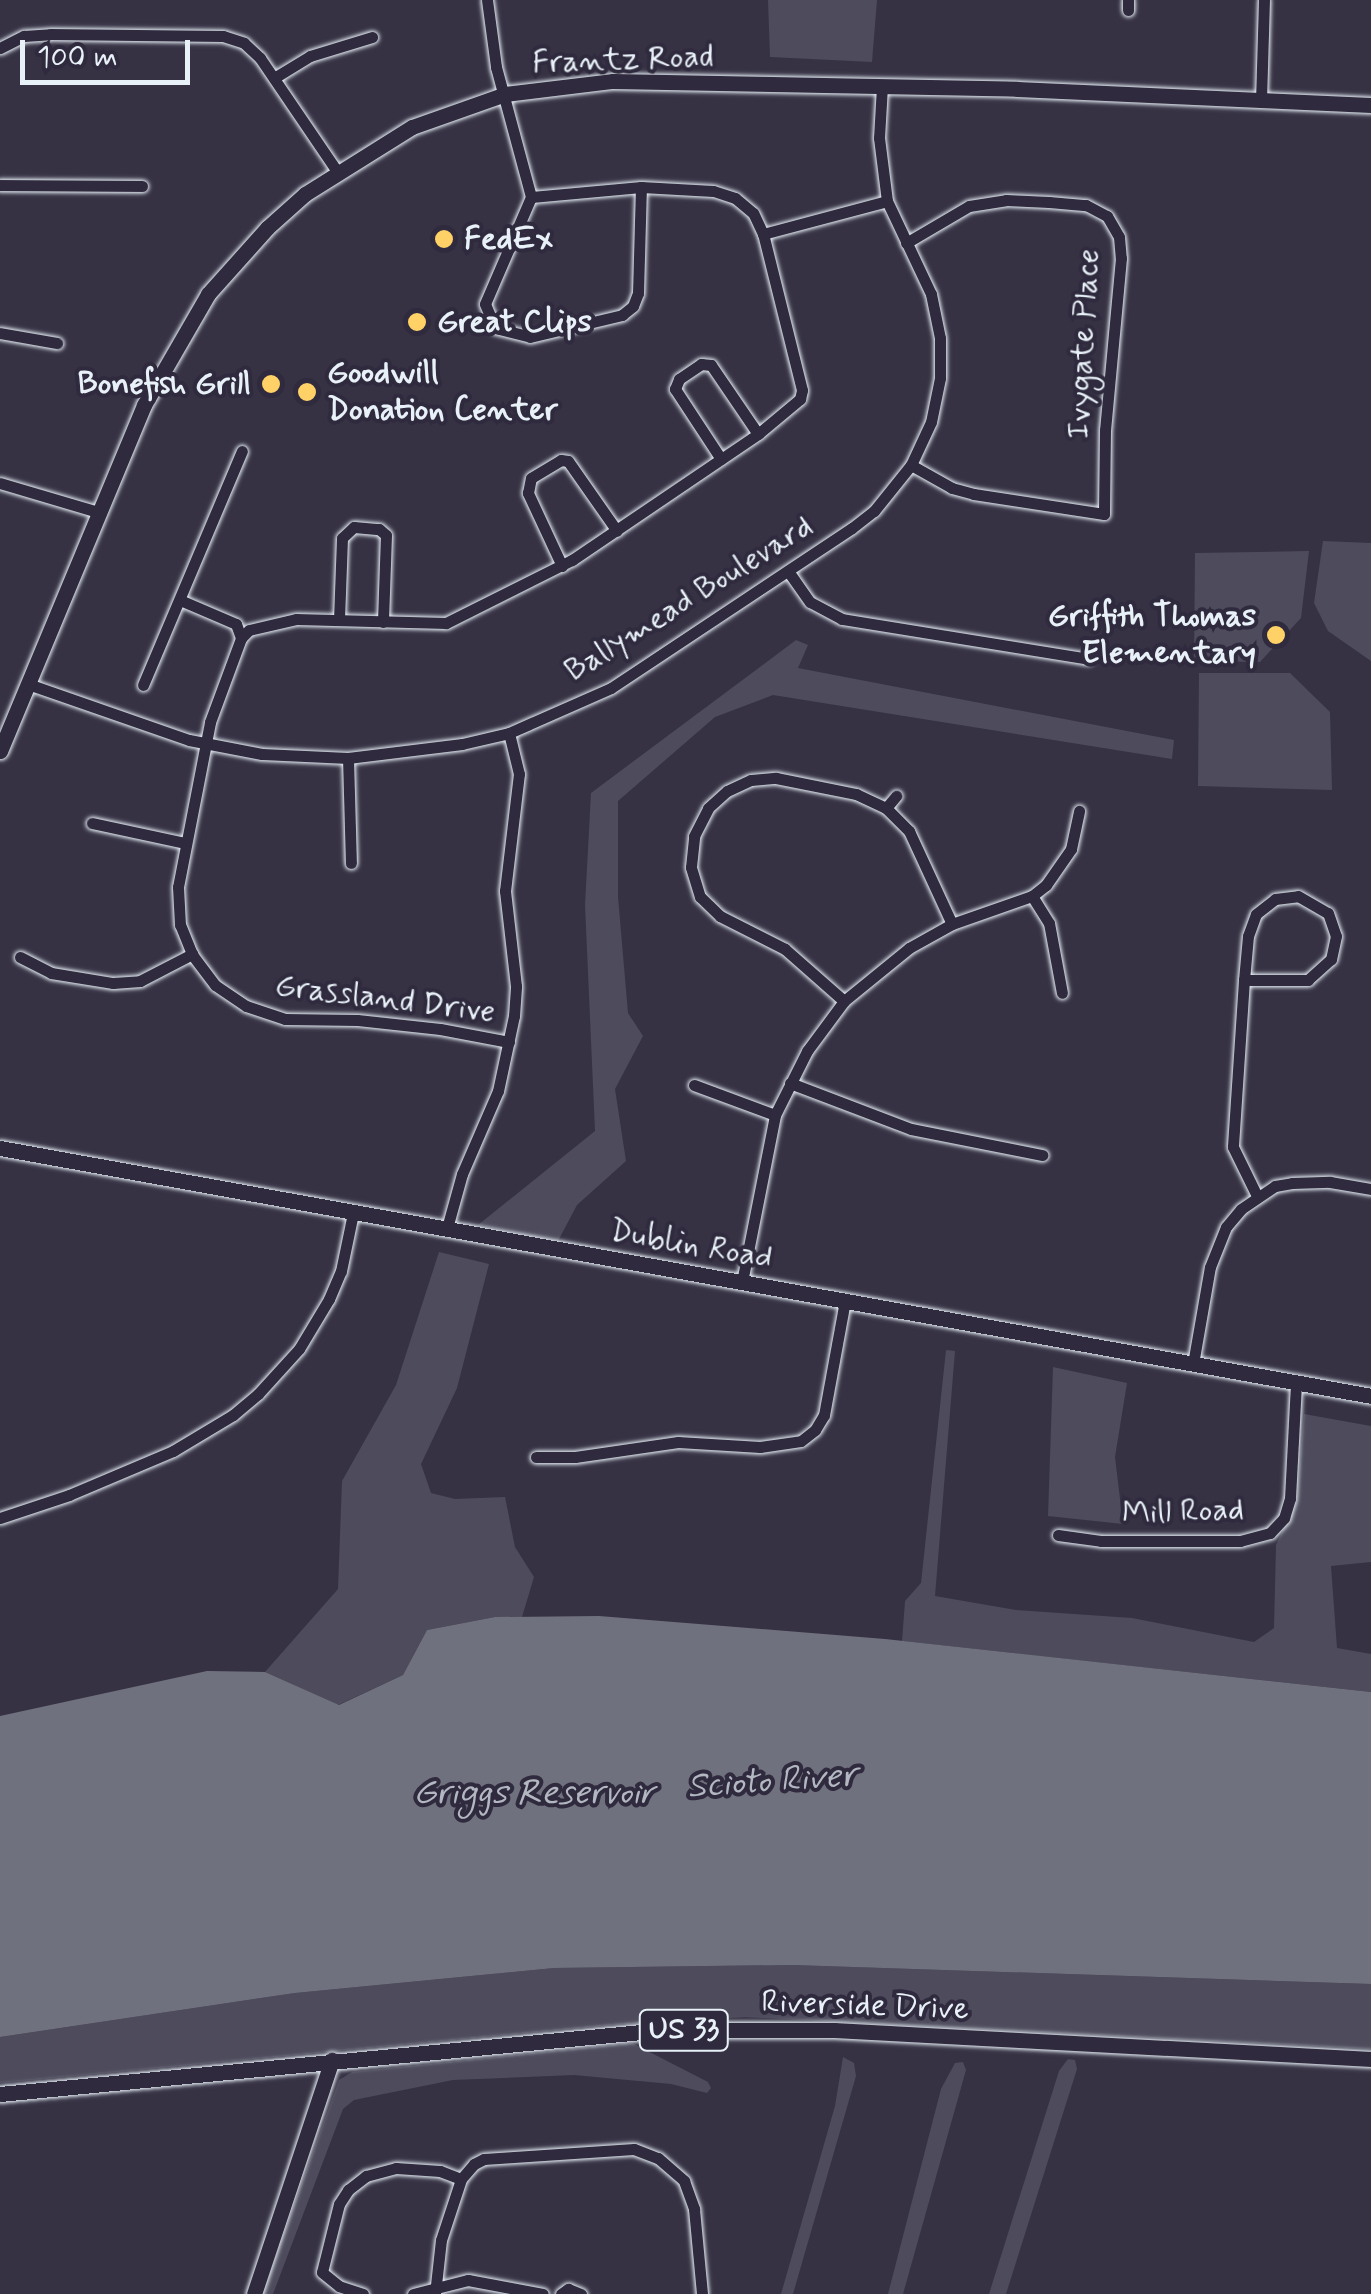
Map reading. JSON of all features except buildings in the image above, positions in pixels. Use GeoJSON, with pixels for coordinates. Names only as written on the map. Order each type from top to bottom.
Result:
{"type":"FeatureCollection","features":[{"type":"Feature","properties":{"kind":"main road","name":"Frantz Road"},"geometry":{"type":"LineString","coordinates":[[0,752],[144,406],[208,294],[267,228],[336,170],[412,126],[505,94],[613,81],[882,86],[1371,105]]}},
{"type":"Feature","properties":{"kind":"main road","name":"Dublin Road"},"geometry":{"type":"LineString","coordinates":[[0,1148],[1371,1396]]}},
{"type":"Feature","properties":{"kind":"main road","name":"Riverside Drive"},"geometry":{"type":"LineString","coordinates":[[0,2094],[678,2030],[834,2030],[1371,2059]]}},
{"type":"Feature","properties":{"kind":"main road"},"geometry":{"type":"LineString","coordinates":[[254,2294],[332,2060]]}},
{"type":"Feature","properties":{"kind":"street"},"geometry":{"type":"LineString","coordinates":[[487,0],[531,197],[484,304],[495,328],[530,337],[622,315],[633,306],[638,292],[641,187]]}},
{"type":"Feature","properties":{"kind":"street"},"geometry":{"type":"LineString","coordinates":[[1262,101],[1264,0]]}},
{"type":"Feature","properties":{"kind":"street"},"geometry":{"type":"LineString","coordinates":[[0,48],[24,36],[50,34],[223,36],[244,43],[274,78],[336,170]]}},
{"type":"Feature","properties":{"kind":"street"},"geometry":{"type":"LineString","coordinates":[[274,78],[310,56],[372,36]]}},
{"type":"Feature","properties":{"kind":"street","name":"Ballymead Boulevard"},"geometry":{"type":"LineString","coordinates":[[28,684],[204,744],[262,754],[348,758],[462,744],[508,733],[611,688],[874,511],[911,465],[936,404],[941,356],[931,294],[887,201],[879,138],[882,86]]}},
{"type":"Feature","properties":{"kind":"street"},"geometry":{"type":"LineString","coordinates":[[0,185],[142,186]]}},
{"type":"Feature","properties":{"kind":"street"},"geometry":{"type":"LineString","coordinates":[[180,600],[236,624],[241,638],[259,625],[296,619],[446,623],[562,566],[721,460],[800,399],[802,390],[762,234],[753,213],[735,198],[713,191],[641,187],[531,197]]}},
{"type":"Feature","properties":{"kind":"street","name":"Ivygate Place"},"geometry":{"type":"LineString","coordinates":[[906,242],[969,206],[1006,200],[1086,205],[1108,216],[1119,237],[1121,258],[1105,430],[1104,514],[963,491],[911,465]]}},
{"type":"Feature","properties":{"kind":"street"},"geometry":{"type":"LineString","coordinates":[[762,234],[887,201]]}},
{"type":"Feature","properties":{"kind":"street"},"geometry":{"type":"LineString","coordinates":[[0,333],[57,343]]}},
{"type":"Feature","properties":{"kind":"street"},"geometry":{"type":"LineString","coordinates":[[721,460],[675,389],[678,379],[701,364],[711,365],[758,434]]}},
{"type":"Feature","properties":{"kind":"street"},"geometry":{"type":"LineString","coordinates":[[143,684],[242,451]]}},
{"type":"Feature","properties":{"kind":"street"},"geometry":{"type":"LineString","coordinates":[[562,566],[528,493],[531,478],[560,460],[568,461],[617,531]]}},
{"type":"Feature","properties":{"kind":"street"},"geometry":{"type":"LineString","coordinates":[[0,483],[101,513]]}},
{"type":"Feature","properties":{"kind":"street"},"geometry":{"type":"LineString","coordinates":[[339,620],[344,532],[364,528],[379,529],[386,535],[383,622]]}},
{"type":"Feature","properties":{"kind":"street"},"geometry":{"type":"LineString","coordinates":[[788,571],[810,602],[842,619],[1088,659]]}},
{"type":"Feature","properties":{"kind":"street","name":"Grassland Drive"},"geometry":{"type":"LineString","coordinates":[[241,638],[204,744],[185,843],[178,908],[192,954],[230,997],[276,1016],[440,1028],[510,1042]]}},
{"type":"Feature","properties":{"kind":"street"},"geometry":{"type":"LineString","coordinates":[[447,1228],[462,1174],[498,1091],[510,1042],[516,986],[505,891],[506,854],[519,774],[508,733]]}},
{"type":"Feature","properties":{"kind":"street"},"geometry":{"type":"LineString","coordinates":[[348,758],[350,864]]}},
{"type":"Feature","properties":{"kind":"street"},"geometry":{"type":"LineString","coordinates":[[844,1001],[785,949],[710,909],[694,882],[694,836],[717,798],[740,784],[764,778],[833,788],[886,808],[909,832],[952,924]]}},
{"type":"Feature","properties":{"kind":"street"},"geometry":{"type":"LineString","coordinates":[[886,808],[896,796]]}},
{"type":"Feature","properties":{"kind":"street"},"geometry":{"type":"LineString","coordinates":[[742,1282],[775,1115],[807,1051],[844,1001],[909,948],[952,924],[1032,896],[1066,858],[1079,811]]}},
{"type":"Feature","properties":{"kind":"street"},"geometry":{"type":"LineString","coordinates":[[92,823],[185,843]]}},
{"type":"Feature","properties":{"kind":"street"},"geometry":{"type":"LineString","coordinates":[[1032,896],[1050,923],[1062,993]]}},
{"type":"Feature","properties":{"kind":"street"},"geometry":{"type":"LineString","coordinates":[[1244,980],[1288,984],[1318,976],[1335,948],[1328,914],[1298,896],[1264,905],[1250,924],[1244,980],[1233,1146],[1256,1196]]}},
{"type":"Feature","properties":{"kind":"street"},"geometry":{"type":"LineString","coordinates":[[20,957],[50,973],[114,984],[140,981],[192,954]]}},
{"type":"Feature","properties":{"kind":"street"},"geometry":{"type":"LineString","coordinates":[[790,1083],[910,1129],[1042,1155]]}},
{"type":"Feature","properties":{"kind":"street"},"geometry":{"type":"LineString","coordinates":[[694,1085],[775,1115]]}},
{"type":"Feature","properties":{"kind":"street"},"geometry":{"type":"LineString","coordinates":[[1193,1364],[1217,1245],[1226,1226],[1256,1196],[1275,1186],[1312,1181],[1371,1188]]}},
{"type":"Feature","properties":{"kind":"street"},"geometry":{"type":"LineString","coordinates":[[0,1518],[69,1495],[173,1451],[233,1415],[258,1394],[299,1348],[329,1299],[341,1271],[353,1213]]}},
{"type":"Feature","properties":{"kind":"street"},"geometry":{"type":"LineString","coordinates":[[536,1457],[575,1457],[678,1442],[760,1448],[801,1441],[815,1430],[824,1415],[845,1301]]}},
{"type":"Feature","properties":{"kind":"street","name":"Mill Road"},"geometry":{"type":"LineString","coordinates":[[1058,1535],[1101,1541],[1240,1541],[1270,1533],[1284,1518],[1290,1498],[1296,1382]]}},
{"type":"Feature","properties":{"kind":"street"},"geometry":{"type":"LineString","coordinates":[[436,2291],[441,2240],[461,2179],[484,2159],[634,2148],[658,2158],[684,2181],[694,2209],[702,2294]]}},
{"type":"Feature","properties":{"kind":"street"},"geometry":{"type":"LineString","coordinates":[[363,2294],[339,2286],[322,2272],[339,2204],[348,2190],[366,2176],[396,2168],[440,2171],[461,2179]]}},
{"type":"Feature","properties":{"kind":"street"},"geometry":{"type":"LineString","coordinates":[[413,2294],[468,2280],[543,2294]]}},
{"type":"Feature","properties":{"kind":"street"},"geometry":{"type":"LineString","coordinates":[[561,2294],[574,2289],[581,2294]]}},
{"type":"Feature","properties":{"kind":"shaded area"},"geometry":{"type":"Polygon","coordinates":[[[768,0],[877,0],[872,62],[770,57],[768,0]]]}},
{"type":"Feature","properties":{"kind":"shaded area"},"geometry":{"type":"Polygon","coordinates":[[[1323,541],[1371,543],[1371,661],[1328,631],[1314,603],[1323,541]]]}},
{"type":"Feature","properties":{"kind":"shaded area"},"geometry":{"type":"Polygon","coordinates":[[[1309,551],[1301,618],[1260,662],[1194,661],[1195,553],[1309,551]]]}},
{"type":"Feature","properties":{"kind":"shaded area"},"geometry":{"type":"Polygon","coordinates":[[[796,640],[808,645],[798,668],[1174,740],[1172,759],[773,695],[715,717],[618,801],[618,897],[628,1013],[643,1036],[615,1089],[626,1161],[577,1205],[558,1241],[478,1225],[595,1131],[585,905],[591,793],[796,640]]]}},
{"type":"Feature","properties":{"kind":"shaded area"},"geometry":{"type":"Polygon","coordinates":[[[1199,673],[1290,673],[1330,712],[1332,790],[1198,786],[1199,673]]]}},
{"type":"Feature","properties":{"kind":"shaded area"},"geometry":{"type":"Polygon","coordinates":[[[439,1252],[489,1264],[457,1388],[421,1464],[431,1493],[455,1499],[505,1497],[515,1547],[534,1577],[522,1617],[495,1617],[427,1630],[403,1675],[338,1705],[265,1672],[338,1589],[342,1481],[396,1385],[439,1252]]]}},
{"type":"Feature","properties":{"kind":"shaded area"},"geometry":{"type":"Polygon","coordinates":[[[946,1350],[955,1351],[935,1596],[1016,1610],[1132,1618],[1254,1642],[1274,1628],[1276,1545],[1297,1501],[1304,1414],[1371,1426],[1371,1562],[1331,1566],[1337,1648],[1371,1654],[1371,1692],[902,1641],[905,1601],[921,1583],[946,1350]]]}},
{"type":"Feature","properties":{"kind":"shaded area"},"geometry":{"type":"Polygon","coordinates":[[[1053,1367],[1127,1383],[1115,1457],[1123,1524],[1048,1516],[1053,1367]]]}},
{"type":"Feature","properties":{"kind":"shaded area"},"geometry":{"type":"Polygon","coordinates":[[[793,1965],[1371,1984],[1371,2049],[745,2017],[611,2025],[0,2083],[0,2037],[295,1993],[554,1968],[793,1965]]]}},
{"type":"Feature","properties":{"kind":"shaded area"},"geometry":{"type":"Polygon","coordinates":[[[632,2043],[708,2082],[711,2088],[707,2093],[671,2084],[574,2075],[453,2080],[354,2100],[343,2109],[273,2294],[262,2294],[339,2080],[352,2072],[632,2043]]]}},
{"type":"Feature","properties":{"kind":"shaded area"},"geometry":{"type":"Polygon","coordinates":[[[843,2057],[854,2063],[856,2076],[793,2294],[781,2294],[835,2106],[843,2057]]]}},
{"type":"Feature","properties":{"kind":"shaded area"},"geometry":{"type":"Polygon","coordinates":[[[1068,2059],[1075,2060],[1077,2069],[1006,2294],[989,2294],[1059,2071],[1068,2059]]]}},
{"type":"Feature","properties":{"kind":"shaded area"},"geometry":{"type":"Polygon","coordinates":[[[963,2062],[966,2070],[903,2294],[888,2294],[941,2089],[955,2063],[963,2062]]]}},
{"type":"Feature","properties":{"kind":"water","name":"Griggs Reservoir"},"geometry":{"type":"Polygon","coordinates":[[[599,1616],[885,1639],[1371,1692],[1371,1984],[793,1965],[554,1968],[295,1993],[0,2037],[0,1716],[207,1671],[265,1672],[339,1705],[403,1675],[427,1630],[495,1617],[599,1616]]]}},
{"type":"Feature","properties":{"kind":"place","name":"FedEx"},"geometry":{"type":"Point","coordinates":[444,239]}},
{"type":"Feature","properties":{"kind":"place","name":"Great Clips"},"geometry":{"type":"Point","coordinates":[417,322]}},
{"type":"Feature","properties":{"kind":"place","name":"Bonefish Grill"},"geometry":{"type":"Point","coordinates":[271,384]}},
{"type":"Feature","properties":{"kind":"place","name":"Goodwill Donation Center"},"geometry":{"type":"Point","coordinates":[307,392]}},
{"type":"Feature","properties":{"kind":"place","name":"Griffith Thomas Elementary"},"geometry":{"type":"Point","coordinates":[1276,635]}},
{"type":"Feature","properties":{"kind":"water label","name":"Scioto River"},"geometry":{"type":"Point","coordinates":[772,1781]}}]}
